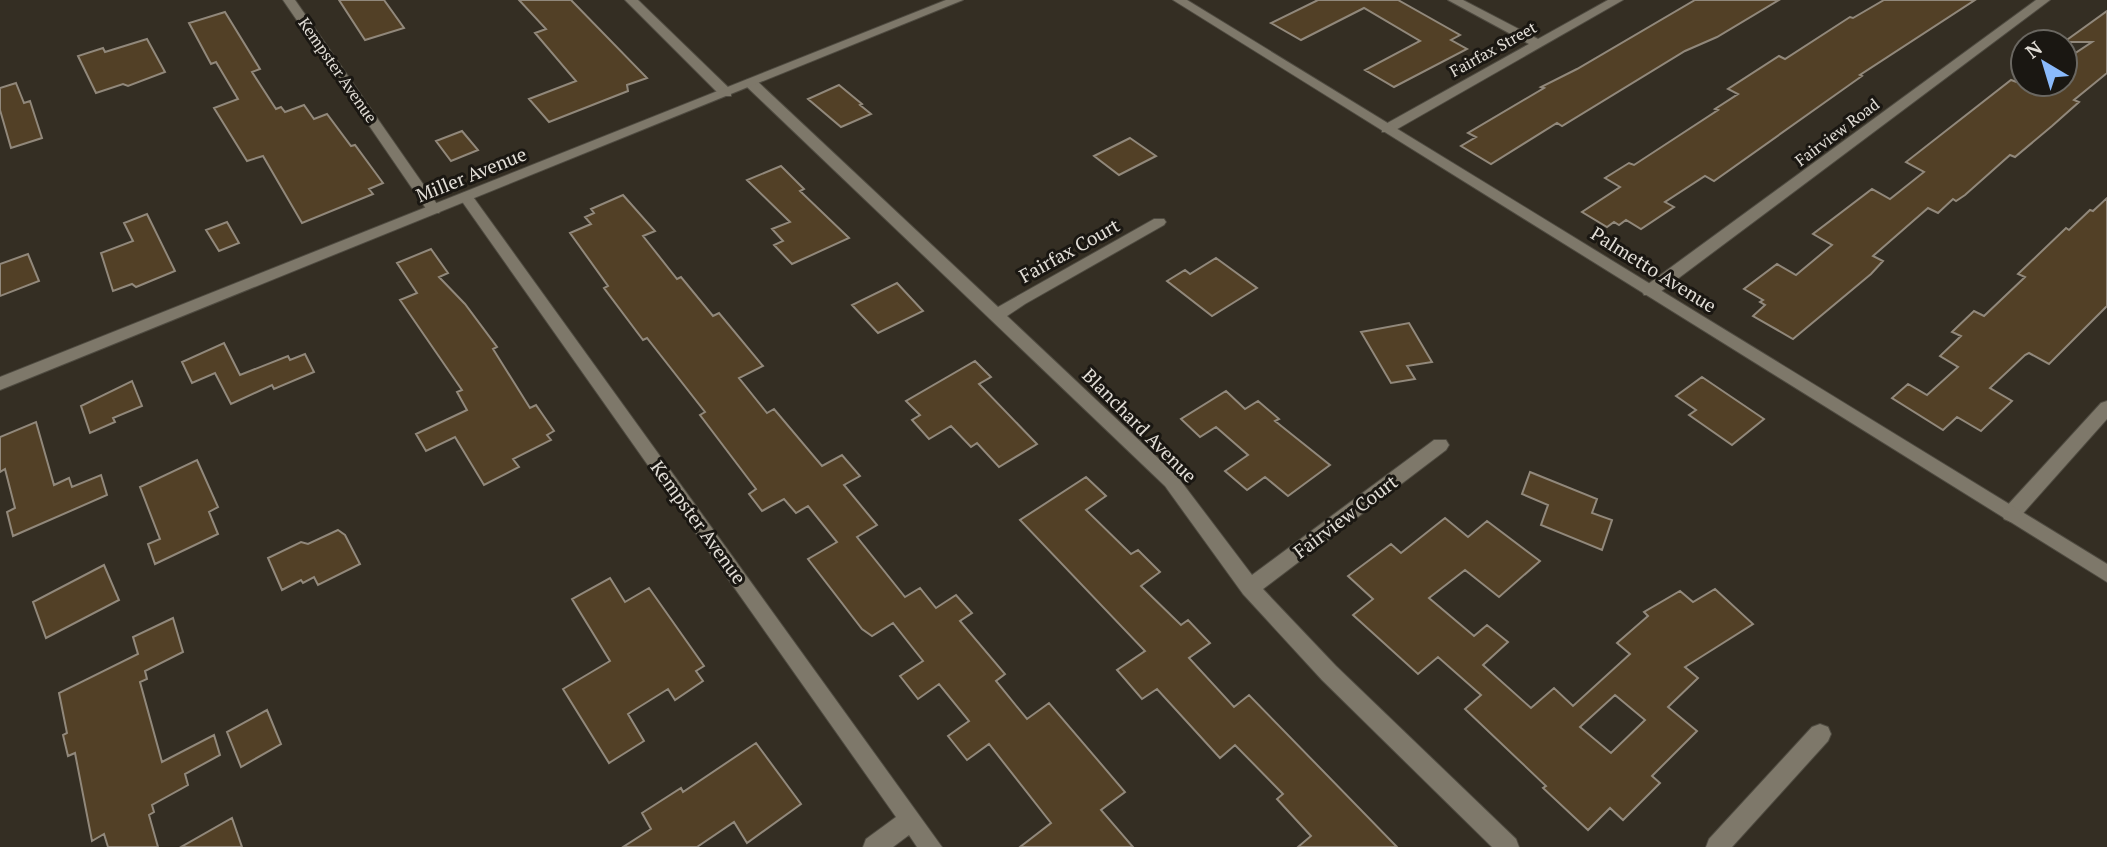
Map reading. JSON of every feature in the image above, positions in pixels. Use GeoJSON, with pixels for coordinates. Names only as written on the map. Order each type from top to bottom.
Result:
{"type":"FeatureCollection","features":[{"type":"Feature","properties":{"kind":"street","name":"Kempster Avenue"},"geometry":{"type":"LineString","coordinates":[[289,0],[434,210]]}},
{"type":"Feature","properties":{"kind":"street"},"geometry":{"type":"LineString","coordinates":[[631,0],[726,93]]}},
{"type":"Feature","properties":{"kind":"street","name":"Miller Avenue"},"geometry":{"type":"LineString","coordinates":[[0,384],[957,0]]}},
{"type":"Feature","properties":{"kind":"street","name":"Palmetto Avenue"},"geometry":{"type":"LineString","coordinates":[[1179,0],[2107,574]]}},
{"type":"Feature","properties":{"kind":"street"},"geometry":{"type":"LineString","coordinates":[[1454,0],[1538,44]]}},
{"type":"Feature","properties":{"kind":"street","name":"Fairfax Street"},"geometry":{"type":"LineString","coordinates":[[1387,129],[1617,0]]}},
{"type":"Feature","properties":{"kind":"street","name":"Fairview Road"},"geometry":{"type":"LineString","coordinates":[[1650,291],[2044,0]]}},
{"type":"Feature","properties":{"kind":"street","name":"Blanchard Avenue"},"geometry":{"type":"LineString","coordinates":[[751,83],[1171,481],[1250,588],[1329,673],[1508,847]]}},
{"type":"Feature","properties":{"kind":"street","name":"Kempster Avenue"},"geometry":{"type":"LineString","coordinates":[[466,197],[931,847]]}},
{"type":"Feature","properties":{"kind":"street","name":"Fairfax Court"},"geometry":{"type":"LineString","coordinates":[[998,315],[1019,300],[1159,222]]}},
{"type":"Feature","properties":{"kind":"street"},"geometry":{"type":"LineString","coordinates":[[2011,514],[2107,408]]}},
{"type":"Feature","properties":{"kind":"street","name":"Fairview Court"},"geometry":{"type":"LineString","coordinates":[[1250,588],[1440,445]]}},
{"type":"Feature","properties":{"kind":"street"},"geometry":{"type":"LineString","coordinates":[[1717,847],[1820,734]]}},
{"type":"Feature","properties":{"kind":"street"},"geometry":{"type":"LineString","coordinates":[[874,847],[911,819]]}},
{"type":"Feature","properties":{"kind":"building"},"geometry":{"type":"Polygon","coordinates":[[[339,0],[384,0],[404,28],[365,40],[339,0]]]}},
{"type":"Feature","properties":{"kind":"building"},"geometry":{"type":"Polygon","coordinates":[[[519,0],[571,0],[647,78],[627,85],[628,91],[549,122],[529,99],[576,81],[535,33],[546,29],[519,0]]]}},
{"type":"Feature","properties":{"kind":"building"},"geometry":{"type":"Polygon","coordinates":[[[1318,0],[1398,0],[1460,35],[1451,40],[1467,49],[1394,87],[1365,70],[1420,41],[1364,8],[1301,40],[1271,23],[1318,0]]]}},
{"type":"Feature","properties":{"kind":"building"},"geometry":{"type":"Polygon","coordinates":[[[1695,0],[1779,0],[1717,37],[1685,51],[1562,126],[1557,123],[1491,164],[1461,146],[1476,137],[1468,133],[1544,88],[1541,87],[1695,0]]]}},
{"type":"Feature","properties":{"kind":"building"},"geometry":{"type":"Polygon","coordinates":[[[1884,0],[1975,0],[1860,75],[1862,76],[1714,181],[1705,176],[1665,202],[1674,207],[1641,229],[1626,220],[1619,225],[1614,222],[1607,227],[1582,212],[1620,187],[1605,178],[1629,163],[1634,165],[1738,94],[1728,89],[1779,56],[1785,59],[1850,17],[1853,18],[1884,0]]]}},
{"type":"Feature","properties":{"kind":"building"},"geometry":{"type":"Polygon","coordinates":[[[2107,11],[2107,73],[2079,96],[2079,51],[2092,42],[2079,42],[2079,31],[2107,11]]]}},
{"type":"Feature","properties":{"kind":"building"},"geometry":{"type":"Polygon","coordinates":[[[225,12],[260,69],[252,72],[276,109],[281,107],[285,112],[304,105],[314,119],[327,114],[351,146],[355,145],[383,183],[369,189],[373,194],[302,223],[263,156],[247,161],[214,108],[238,99],[216,62],[211,64],[189,23],[225,12]]]}},
{"type":"Feature","properties":{"kind":"building"},"geometry":{"type":"Polygon","coordinates":[[[147,39],[165,72],[128,86],[123,84],[96,93],[78,56],[103,48],[105,52],[147,39]]]}},
{"type":"Feature","properties":{"kind":"building"},"geometry":{"type":"Polygon","coordinates":[[[2009,82],[2009,98],[2076,98],[2074,100],[2079,102],[2015,157],[2010,155],[1965,195],[1956,201],[1953,199],[1938,213],[1928,208],[1873,256],[1883,261],[1871,274],[1793,339],[1753,316],[1765,305],[1760,302],[1763,300],[1744,289],[1777,264],[1796,275],[1832,245],[1813,234],[1872,189],[1890,199],[1924,172],[1906,162],[2009,82]]]}},
{"type":"Feature","properties":{"kind":"building"},"geometry":{"type":"Polygon","coordinates":[[[16,83],[24,103],[30,101],[42,138],[11,148],[0,110],[0,88],[16,83]]]}},
{"type":"Feature","properties":{"kind":"building"},"geometry":{"type":"Polygon","coordinates":[[[839,85],[871,114],[841,127],[808,99],[839,85]]]}},
{"type":"Feature","properties":{"kind":"building"},"geometry":{"type":"Polygon","coordinates":[[[462,131],[478,150],[451,161],[436,141],[462,131]]]}},
{"type":"Feature","properties":{"kind":"building"},"geometry":{"type":"Polygon","coordinates":[[[1130,138],[1156,156],[1119,175],[1094,156],[1130,138]]]}},
{"type":"Feature","properties":{"kind":"building"},"geometry":{"type":"Polygon","coordinates":[[[781,166],[804,189],[800,191],[849,238],[792,264],[774,245],[783,241],[772,229],[790,222],[747,180],[781,166]]]}},
{"type":"Feature","properties":{"kind":"building"},"geometry":{"type":"Polygon","coordinates":[[[623,195],[655,231],[643,236],[677,279],[681,277],[713,316],[719,313],[763,366],[739,378],[767,413],[774,409],[822,466],[842,455],[860,476],[844,485],[877,525],[857,537],[905,597],[920,588],[936,608],[956,595],[972,613],[960,621],[1005,674],[996,681],[1027,719],[1049,703],[1125,792],[1101,810],[1133,847],[1020,847],[1051,823],[989,744],[967,760],[948,736],[969,721],[939,684],[918,699],[900,676],[923,661],[893,623],[872,636],[862,629],[808,559],[837,542],[808,506],[796,513],[784,499],[762,511],[749,494],[756,489],[700,415],[705,412],[647,338],[643,340],[604,288],[608,286],[570,233],[591,224],[585,217],[594,213],[591,209],[623,195]]]}},
{"type":"Feature","properties":{"kind":"building"},"geometry":{"type":"Polygon","coordinates":[[[2107,198],[2107,306],[2049,364],[2029,353],[1990,388],[2012,401],[1981,431],[1957,417],[1943,430],[1892,398],[1908,384],[1927,395],[1958,367],[1940,356],[1961,336],[1952,332],[1974,311],[1984,316],[2025,277],[2018,274],[2066,228],[2069,230],[2107,198]]]}},
{"type":"Feature","properties":{"kind":"building"},"geometry":{"type":"Polygon","coordinates":[[[147,214],[175,271],[136,287],[132,284],[113,291],[101,253],[133,241],[124,223],[147,214]]]}},
{"type":"Feature","properties":{"kind":"building"},"geometry":{"type":"Polygon","coordinates":[[[227,222],[239,243],[219,251],[206,230],[227,222]]]}},
{"type":"Feature","properties":{"kind":"building"},"geometry":{"type":"Polygon","coordinates":[[[431,249],[448,273],[439,277],[465,304],[497,347],[493,349],[530,408],[536,405],[554,431],[547,435],[551,440],[513,459],[519,467],[484,485],[455,437],[426,451],[416,434],[467,410],[457,392],[462,390],[400,300],[417,293],[397,263],[431,249]]]}},
{"type":"Feature","properties":{"kind":"building"},"geometry":{"type":"Polygon","coordinates":[[[28,254],[39,281],[0,296],[0,264],[28,254]]]}},
{"type":"Feature","properties":{"kind":"building"},"geometry":{"type":"Polygon","coordinates":[[[1216,258],[1257,288],[1212,316],[1167,281],[1185,270],[1190,274],[1216,258]]]}},
{"type":"Feature","properties":{"kind":"building"},"geometry":{"type":"Polygon","coordinates":[[[897,283],[923,311],[878,333],[852,305],[897,283]]]}},
{"type":"Feature","properties":{"kind":"building"},"geometry":{"type":"Polygon","coordinates":[[[1409,323],[1432,362],[1407,366],[1415,379],[1391,383],[1361,332],[1409,323]]]}},
{"type":"Feature","properties":{"kind":"building"},"geometry":{"type":"Polygon","coordinates":[[[224,343],[240,375],[288,356],[290,360],[305,354],[314,372],[274,389],[272,385],[231,404],[215,373],[192,383],[182,362],[224,343]]]}},
{"type":"Feature","properties":{"kind":"building"},"geometry":{"type":"Polygon","coordinates":[[[975,361],[991,377],[979,384],[1037,444],[999,467],[977,443],[971,447],[951,426],[929,439],[912,420],[920,415],[906,401],[975,361]]]}},
{"type":"Feature","properties":{"kind":"building"},"geometry":{"type":"Polygon","coordinates":[[[1702,377],[1764,419],[1732,445],[1689,415],[1696,410],[1676,396],[1702,377]]]}},
{"type":"Feature","properties":{"kind":"building"},"geometry":{"type":"Polygon","coordinates":[[[132,381],[142,406],[113,418],[115,422],[90,433],[81,406],[132,381]]]}},
{"type":"Feature","properties":{"kind":"building"},"geometry":{"type":"Polygon","coordinates":[[[1226,391],[1245,409],[1258,401],[1279,419],[1275,421],[1330,465],[1288,496],[1265,477],[1247,490],[1225,471],[1248,455],[1216,427],[1200,437],[1181,419],[1226,391]]]}},
{"type":"Feature","properties":{"kind":"building"},"geometry":{"type":"Polygon","coordinates":[[[36,422],[54,485],[69,478],[72,487],[101,475],[107,495],[13,536],[7,512],[15,508],[5,469],[0,472],[0,437],[36,422]]]}},
{"type":"Feature","properties":{"kind":"building"},"geometry":{"type":"Polygon","coordinates":[[[197,460],[218,507],[209,512],[218,534],[155,564],[148,544],[160,539],[140,487],[197,460]]]}},
{"type":"Feature","properties":{"kind":"building"},"geometry":{"type":"Polygon","coordinates":[[[1530,472],[1597,499],[1592,513],[1612,520],[1602,550],[1541,525],[1548,505],[1522,494],[1530,472]]]}},
{"type":"Feature","properties":{"kind":"building"},"geometry":{"type":"Polygon","coordinates":[[[1086,477],[1106,496],[1086,510],[1131,554],[1138,550],[1160,572],[1141,586],[1181,625],[1188,620],[1210,643],[1189,658],[1234,707],[1249,695],[1397,847],[1298,847],[1311,836],[1277,799],[1283,794],[1235,745],[1220,758],[1157,689],[1142,699],[1117,670],[1145,651],[1020,520],[1086,477]]]}},
{"type":"Feature","properties":{"kind":"building"},"geometry":{"type":"Polygon","coordinates":[[[1445,518],[1468,537],[1487,521],[1540,561],[1499,597],[1465,570],[1429,598],[1474,636],[1487,625],[1508,642],[1483,665],[1531,708],[1554,688],[1573,706],[1630,654],[1617,643],[1648,616],[1644,612],[1680,591],[1693,602],[1715,589],[1753,624],[1685,667],[1698,678],[1668,707],[1697,731],[1652,776],[1660,783],[1623,820],[1610,808],[1588,830],[1465,709],[1481,695],[1438,657],[1418,674],[1353,615],[1373,599],[1348,576],[1391,544],[1401,553],[1445,518]],[[1615,695],[1580,727],[1611,753],[1645,720],[1615,695]]]}},
{"type":"Feature","properties":{"kind":"building"},"geometry":{"type":"Polygon","coordinates":[[[338,530],[345,535],[360,564],[318,585],[314,577],[303,583],[301,580],[282,590],[268,558],[301,542],[308,544],[338,530]]]}},
{"type":"Feature","properties":{"kind":"building"},"geometry":{"type":"Polygon","coordinates":[[[104,565],[119,600],[46,638],[33,602],[104,565]]]}},
{"type":"Feature","properties":{"kind":"building"},"geometry":{"type":"Polygon","coordinates":[[[610,578],[625,602],[649,588],[704,666],[696,671],[703,681],[675,700],[668,689],[628,714],[644,741],[609,763],[563,689],[610,661],[572,599],[610,578]]]}},
{"type":"Feature","properties":{"kind":"building"},"geometry":{"type":"Polygon","coordinates":[[[173,618],[183,652],[145,671],[147,679],[140,682],[162,762],[214,735],[220,755],[185,774],[188,785],[152,805],[154,812],[149,815],[158,847],[108,847],[104,834],[92,841],[75,753],[68,756],[63,735],[67,733],[59,693],[138,654],[133,637],[173,618]]]}},
{"type":"Feature","properties":{"kind":"building"},"geometry":{"type":"Polygon","coordinates":[[[267,710],[281,744],[241,767],[227,732],[267,710]]]}},
{"type":"Feature","properties":{"kind":"building"},"geometry":{"type":"Polygon","coordinates":[[[756,743],[801,804],[747,843],[734,822],[697,847],[623,847],[651,829],[642,813],[681,788],[683,792],[756,743]]]}},
{"type":"Feature","properties":{"kind":"building"},"geometry":{"type":"Polygon","coordinates":[[[232,818],[242,847],[181,847],[232,818]]]}}]}
